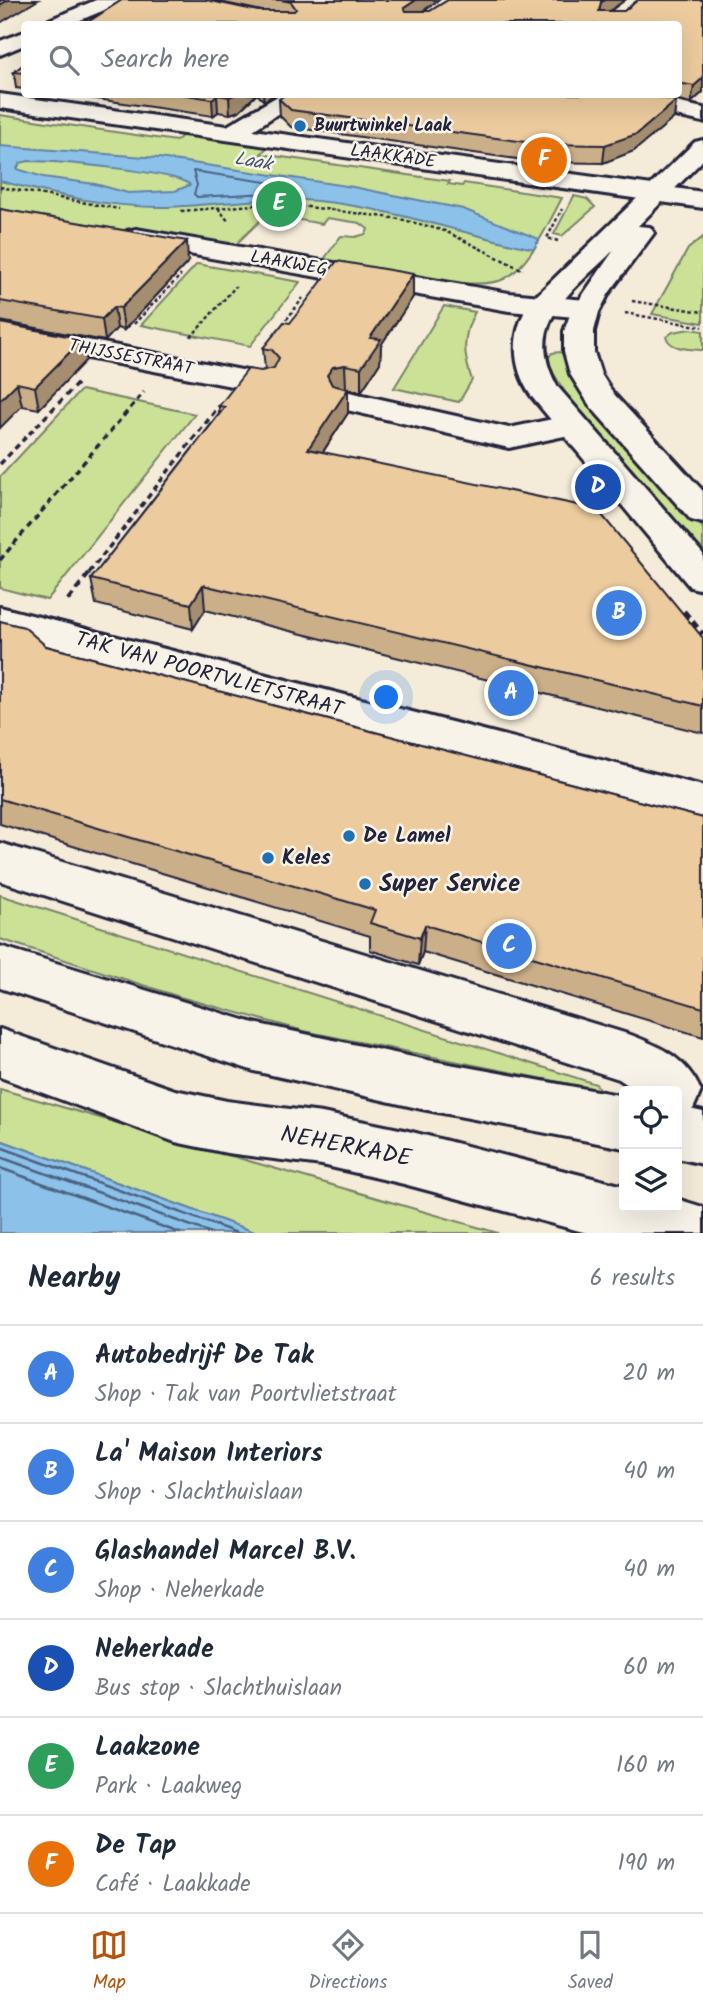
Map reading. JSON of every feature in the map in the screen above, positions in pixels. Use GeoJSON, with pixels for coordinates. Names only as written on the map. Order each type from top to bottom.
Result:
{"type":"FeatureCollection","features":[{"type":"Feature","properties":{"kind":"street"},"geometry":{"type":"LineString","coordinates":[[63,21],[112,0]]}},
{"type":"Feature","properties":{"kind":"street"},"geometry":{"type":"LineString","coordinates":[[0,49],[21,39]]}},
{"type":"Feature","properties":{"kind":"street"},"geometry":{"type":"LineString","coordinates":[[65,110],[89,98]]}},
{"type":"Feature","properties":{"kind":"street"},"geometry":{"type":"LineString","coordinates":[[230,134],[290,98]]}},
{"type":"Feature","properties":{"kind":"street"},"geometry":{"type":"LineString","coordinates":[[624,98],[703,116]]}},
{"type":"Feature","properties":{"kind":"street","name":"LAAKKADE"},"geometry":{"type":"LineString","coordinates":[[0,101],[665,195]]}},
{"type":"Feature","properties":{"kind":"street"},"geometry":{"type":"LineString","coordinates":[[703,147],[665,195],[586,309],[578,327],[576,342],[578,359],[587,379],[616,416],[703,512]]}},
{"type":"Feature","properties":{"kind":"street"},"geometry":{"type":"LineString","coordinates":[[703,168],[665,195],[541,307],[529,345],[532,369],[543,390],[703,578]]}},
{"type":"Feature","properties":{"kind":"street","name":"LAAKWEG"},"geometry":{"type":"LineString","coordinates":[[118,221],[259,258],[541,307],[586,309]]}},
{"type":"Feature","properties":{"kind":"street","name":"THIJSSESTRAAT"},"geometry":{"type":"LineString","coordinates":[[0,332],[251,381]]}},
{"type":"Feature","properties":{"kind":"street"},"geometry":{"type":"LineString","coordinates":[[345,400],[509,438],[572,425]]}},
{"type":"Feature","properties":{"kind":"street","name":"TAK VAN POORTVLIETSTRAAT"},"geometry":{"type":"LineString","coordinates":[[0,620],[703,803]]}},
{"type":"Feature","properties":{"kind":"street"},"geometry":{"type":"LineString","coordinates":[[0,862],[631,1059],[650,1068],[668,1086]]}},
{"type":"Feature","properties":{"kind":"street"},"geometry":{"type":"LineString","coordinates":[[0,967],[254,1047],[422,1084],[619,1121]]}},
{"type":"Feature","properties":{"kind":"street","name":"NEHERKADE"},"geometry":{"type":"LineString","coordinates":[[0,1054],[188,1119],[322,1139],[404,1157],[696,1233]]}},
{"type":"Feature","properties":{"kind":"street"},"geometry":{"type":"LineString","coordinates":[[682,1102],[703,1128]]}},
{"type":"Feature","properties":{"kind":"street"},"geometry":{"type":"LineString","coordinates":[[682,1133],[703,1138]]}},
{"type":"Feature","properties":{"kind":"path"},"geometry":{"type":"LineString","coordinates":[[0,187],[85,205],[118,221]]}},
{"type":"Feature","properties":{"kind":"path"},"geometry":{"type":"LineString","coordinates":[[176,211],[278,203],[389,217],[445,231],[526,271]]}},
{"type":"Feature","properties":{"kind":"path"},"geometry":{"type":"LineString","coordinates":[[0,560],[259,258]]}},
{"type":"Feature","properties":{"kind":"path"},"geometry":{"type":"LineString","coordinates":[[43,631],[251,381],[325,270]]}},
{"type":"Feature","properties":{"kind":"path"},"geometry":{"type":"LineString","coordinates":[[636,290],[621,315],[703,327]]}},
{"type":"Feature","properties":{"kind":"green space"},"geometry":{"type":"Polygon","coordinates":[[[0,115],[176,141],[187,132],[270,144],[261,154],[450,181],[448,184],[462,186],[464,183],[562,198],[530,254],[513,273],[489,283],[443,282],[322,262],[341,236],[355,237],[366,234],[368,229],[360,223],[327,218],[322,224],[289,218],[285,222],[262,219],[231,249],[0,209],[0,115]]]}},
{"type":"Feature","properties":{"kind":"green space"},"geometry":{"type":"Polygon","coordinates":[[[574,196],[587,199],[595,207],[562,236],[554,234],[574,196]]]}},
{"type":"Feature","properties":{"kind":"green space"},"geometry":{"type":"Polygon","coordinates":[[[703,237],[703,323],[652,314],[688,249],[703,237]]]}},
{"type":"Feature","properties":{"kind":"green space"},"geometry":{"type":"Polygon","coordinates":[[[197,264],[300,282],[250,346],[141,325],[197,264]]]}},
{"type":"Feature","properties":{"kind":"green space"},"geometry":{"type":"Polygon","coordinates":[[[444,306],[475,312],[465,345],[472,380],[459,402],[394,388],[444,306]]]}},
{"type":"Feature","properties":{"kind":"green space"},"geometry":{"type":"Polygon","coordinates":[[[690,329],[703,331],[703,350],[676,347],[666,337],[673,332],[690,329]]]}},
{"type":"Feature","properties":{"kind":"green space"},"geometry":{"type":"Polygon","coordinates":[[[560,352],[565,356],[592,404],[703,528],[703,551],[566,394],[546,361],[552,353],[560,352]]]}},
{"type":"Feature","properties":{"kind":"green space"},"geometry":{"type":"Polygon","coordinates":[[[81,390],[195,414],[47,600],[0,588],[0,477],[81,390]]]}},
{"type":"Feature","properties":{"kind":"green space"},"geometry":{"type":"Polygon","coordinates":[[[0,895],[596,1084],[600,1090],[304,1031],[180,997],[0,939],[0,895]]]}},
{"type":"Feature","properties":{"kind":"green space"},"geometry":{"type":"Polygon","coordinates":[[[0,1089],[498,1233],[257,1233],[0,1140],[0,1089]]]}},
{"type":"Feature","properties":{"kind":"water"},"geometry":{"type":"Polygon","coordinates":[[[0,146],[159,158],[353,187],[463,209],[539,239],[534,249],[345,204],[278,200],[147,207],[83,200],[0,181],[0,146]],[[29,161],[20,163],[17,169],[43,177],[95,184],[128,193],[175,191],[190,185],[181,180],[141,172],[29,161]]]}},
{"type":"Feature","properties":{"kind":"water"},"geometry":{"type":"Polygon","coordinates":[[[0,1140],[257,1233],[0,1233],[0,1140]]]}},
{"type":"Feature","properties":{"kind":"building"},"geometry":{"type":"Polygon","coordinates":[[[122,0],[206,0],[258,11],[294,11],[296,9],[291,2],[281,0],[416,0],[404,8],[406,11],[430,11],[448,0],[605,0],[601,2],[599,11],[624,11],[638,0],[703,0],[703,78],[694,86],[682,84],[682,21],[90,21],[122,0]]]}},
{"type":"Feature","properties":{"kind":"building"},"geometry":{"type":"Polygon","coordinates":[[[663,98],[676,101],[637,134],[605,145],[540,144],[291,110],[279,99],[663,98]]]}},
{"type":"Feature","properties":{"kind":"building"},"geometry":{"type":"Polygon","coordinates":[[[0,209],[187,241],[121,308],[114,307],[102,319],[0,301],[0,209]]]}},
{"type":"Feature","properties":{"kind":"building"},"geometry":{"type":"Polygon","coordinates":[[[337,261],[413,274],[370,338],[381,339],[361,368],[345,365],[333,367],[327,375],[332,385],[348,389],[308,449],[597,509],[703,638],[703,706],[203,585],[191,604],[91,579],[225,407],[219,406],[248,369],[261,371],[274,368],[279,358],[272,350],[263,348],[284,322],[290,323],[337,261]]]}},
{"type":"Feature","properties":{"kind":"building"},"geometry":{"type":"Polygon","coordinates":[[[0,323],[83,339],[35,387],[17,383],[0,400],[0,323]]]}},
{"type":"Feature","properties":{"kind":"building","name":"De Lamel"},"geometry":{"type":"Polygon","coordinates":[[[0,621],[24,627],[46,646],[703,818],[703,1008],[425,925],[420,938],[370,923],[375,910],[0,799],[0,621]]]}},
{"type":"Feature","properties":{"kind":"place","name":"Buurtwinkel Laak"},"geometry":{"type":"Point","coordinates":[300,126]}},
{"type":"Feature","properties":{"kind":"place","name":"De Tap"},"geometry":{"type":"Point","coordinates":[544,160]}},
{"type":"Feature","properties":{"kind":"place","name":"Laakzone"},"geometry":{"type":"Point","coordinates":[279,204]}},
{"type":"Feature","properties":{"kind":"place","name":"Neherkade"},"geometry":{"type":"Point","coordinates":[598,487]}},
{"type":"Feature","properties":{"kind":"place","name":"La' Maison Interiors"},"geometry":{"type":"Point","coordinates":[619,613]}},
{"type":"Feature","properties":{"kind":"place","name":"Autobedrijf De Tak"},"geometry":{"type":"Point","coordinates":[511,693]}},
{"type":"Feature","properties":{"kind":"place","name":"De Lamel"},"geometry":{"type":"Point","coordinates":[349,836]}},
{"type":"Feature","properties":{"kind":"place","name":"Keles"},"geometry":{"type":"Point","coordinates":[268,858]}},
{"type":"Feature","properties":{"kind":"place","name":"Super Service"},"geometry":{"type":"Point","coordinates":[365,884]}},
{"type":"Feature","properties":{"kind":"place","name":"Glashandel Marcel B.V."},"geometry":{"type":"Point","coordinates":[509,946]}},
{"type":"Feature","properties":{"kind":"water label","name":"Laak"},"geometry":{"type":"Point","coordinates":[253,162]}}]}
